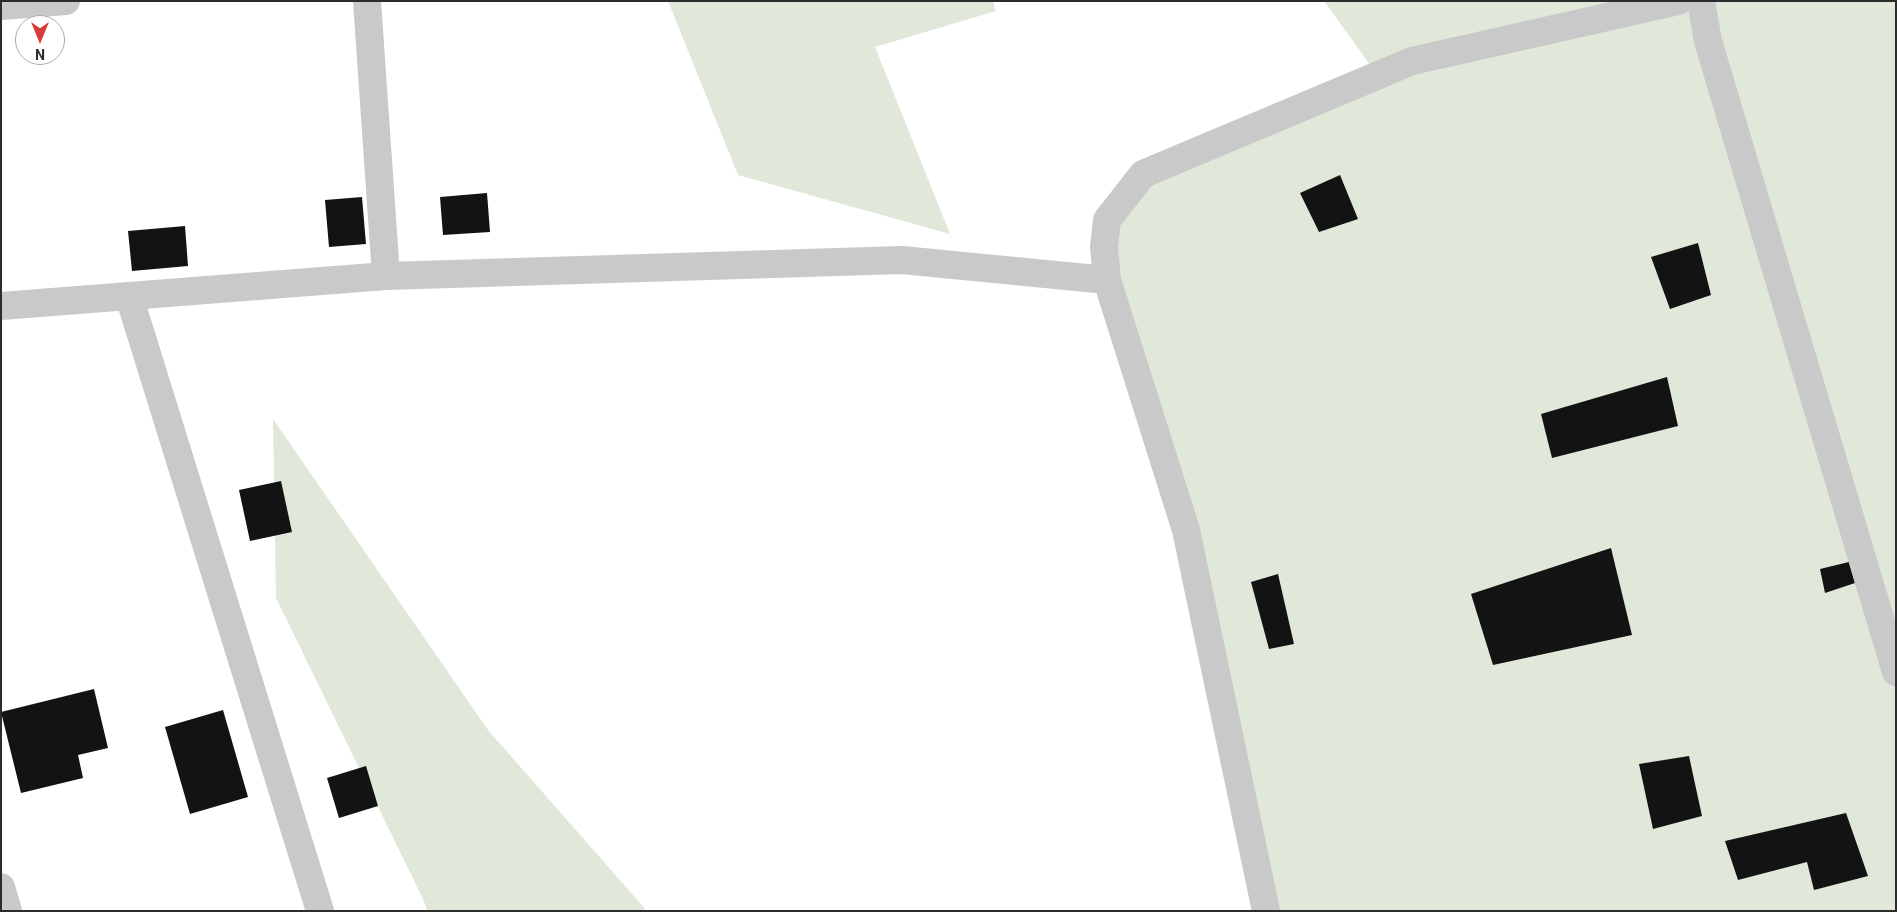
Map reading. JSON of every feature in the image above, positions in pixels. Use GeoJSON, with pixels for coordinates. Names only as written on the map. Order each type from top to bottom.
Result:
{"type":"FeatureCollection","features":[{"type":"Feature","properties":{"kind":"lane"},"geometry":{"type":"LineString","coordinates":[[1,6],[66,1]]}},
{"type":"Feature","properties":{"kind":"lane"},"geometry":{"type":"LineString","coordinates":[[367,1],[386,276]]}},
{"type":"Feature","properties":{"kind":"lane"},"geometry":{"type":"LineString","coordinates":[[1266,911],[1186,530],[1107,280],[1104,247],[1107,220],[1142,174],[1412,61],[1678,1]]}},
{"type":"Feature","properties":{"kind":"lane"},"geometry":{"type":"LineString","coordinates":[[1701,1],[1708,41],[1896,672]]}},
{"type":"Feature","properties":{"kind":"lane"},"geometry":{"type":"LineString","coordinates":[[1,306],[386,276],[902,260],[1107,280]]}},
{"type":"Feature","properties":{"kind":"lane"},"geometry":{"type":"LineString","coordinates":[[129,296],[320,911]]}},
{"type":"Feature","properties":{"kind":"lane"},"geometry":{"type":"LineString","coordinates":[[1,887],[8,911]]}},
{"type":"Feature","properties":{"kind":"shaded area"},"geometry":{"type":"Polygon","coordinates":[[[668,1],[993,1],[996,11],[875,47],[950,234],[738,175],[668,1]]]}},
{"type":"Feature","properties":{"kind":"shaded area"},"geometry":{"type":"Polygon","coordinates":[[[1324,1],[1896,1],[1896,911],[1275,911],[1104,247],[1154,180],[1381,80],[1324,1]]]}},
{"type":"Feature","properties":{"kind":"shaded area"},"geometry":{"type":"Polygon","coordinates":[[[273,419],[488,730],[647,911],[427,911],[424,901],[276,598],[273,419]]]}},
{"type":"Feature","properties":{"kind":"building"},"geometry":{"type":"Polygon","coordinates":[[[1340,175],[1358,219],[1319,232],[1300,193],[1340,175]]]}},
{"type":"Feature","properties":{"kind":"building"},"geometry":{"type":"Polygon","coordinates":[[[487,193],[490,232],[443,235],[440,197],[487,193]]]}},
{"type":"Feature","properties":{"kind":"building"},"geometry":{"type":"Polygon","coordinates":[[[362,197],[366,244],[329,247],[325,200],[362,197]]]}},
{"type":"Feature","properties":{"kind":"building"},"geometry":{"type":"Polygon","coordinates":[[[185,226],[188,266],[132,271],[128,231],[185,226]]]}},
{"type":"Feature","properties":{"kind":"building"},"geometry":{"type":"Polygon","coordinates":[[[1698,243],[1711,295],[1670,309],[1651,257],[1698,243]]]}},
{"type":"Feature","properties":{"kind":"building"},"geometry":{"type":"Polygon","coordinates":[[[1667,377],[1678,426],[1552,458],[1541,414],[1667,377]]]}},
{"type":"Feature","properties":{"kind":"building"},"geometry":{"type":"Polygon","coordinates":[[[281,481],[292,532],[250,541],[239,490],[281,481]]]}},
{"type":"Feature","properties":{"kind":"building"},"geometry":{"type":"Polygon","coordinates":[[[1611,548],[1632,635],[1493,665],[1471,594],[1611,548]]]}},
{"type":"Feature","properties":{"kind":"building"},"geometry":{"type":"Polygon","coordinates":[[[1849,562],[1855,583],[1825,593],[1820,569],[1849,562]]]}},
{"type":"Feature","properties":{"kind":"building"},"geometry":{"type":"Polygon","coordinates":[[[1278,574],[1294,644],[1269,649],[1251,582],[1278,574]]]}},
{"type":"Feature","properties":{"kind":"building"},"geometry":{"type":"Polygon","coordinates":[[[94,689],[108,748],[78,755],[83,778],[21,793],[1,712],[94,689]]]}},
{"type":"Feature","properties":{"kind":"building"},"geometry":{"type":"Polygon","coordinates":[[[223,710],[248,797],[190,814],[165,727],[223,710]]]}},
{"type":"Feature","properties":{"kind":"building"},"geometry":{"type":"Polygon","coordinates":[[[1689,756],[1702,816],[1653,829],[1639,764],[1689,756]]]}},
{"type":"Feature","properties":{"kind":"building"},"geometry":{"type":"Polygon","coordinates":[[[366,766],[378,806],[339,818],[327,778],[366,766]]]}},
{"type":"Feature","properties":{"kind":"building"},"geometry":{"type":"Polygon","coordinates":[[[1846,813],[1868,876],[1814,890],[1807,862],[1738,880],[1725,841],[1846,813]]]}}]}
